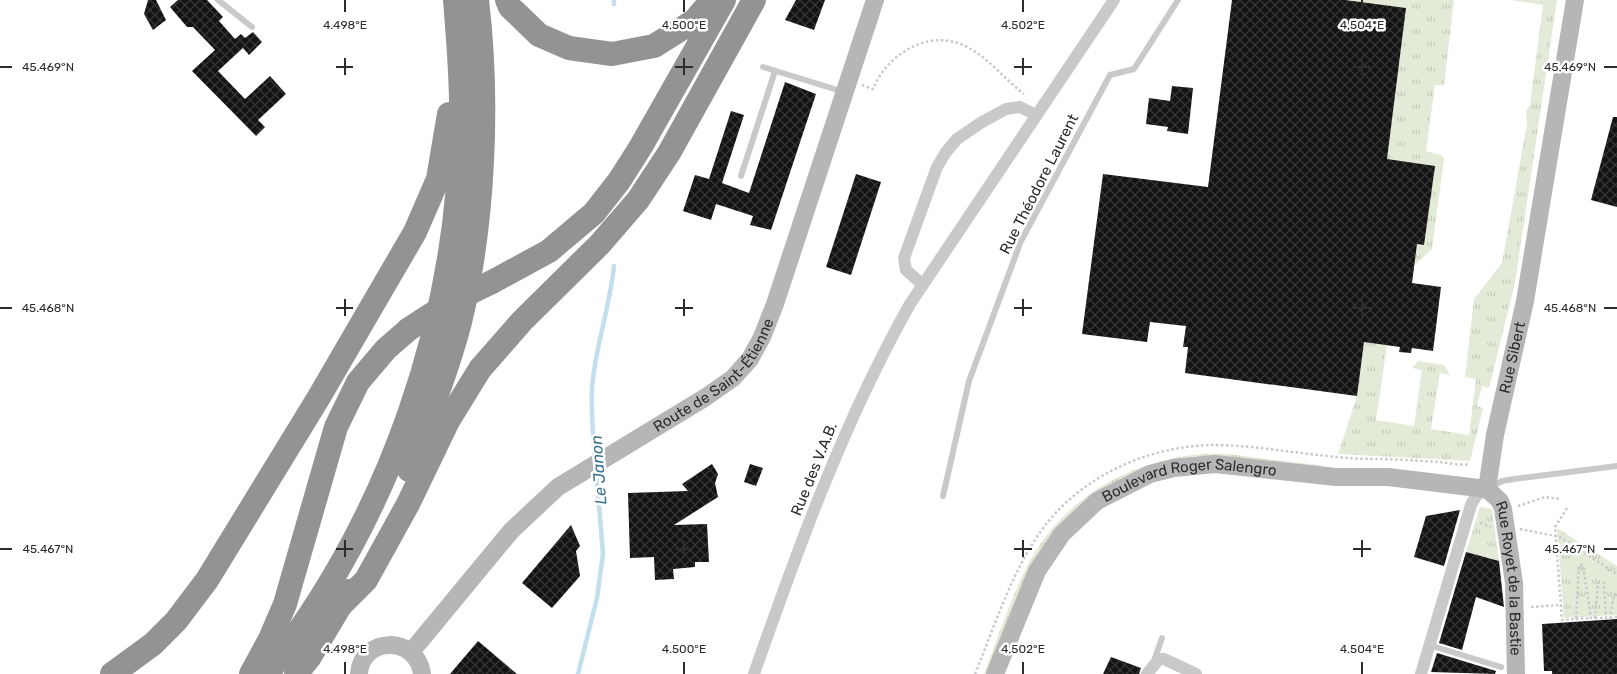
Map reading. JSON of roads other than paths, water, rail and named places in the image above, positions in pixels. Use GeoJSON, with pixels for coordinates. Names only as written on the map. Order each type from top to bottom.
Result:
{"type":"FeatureCollection","features":[{"type":"Feature","properties":{"kind":"highway"},"geometry":{"type":"LineString","coordinates":[[267,674],[287,648],[339,566],[385,475],[418,386],[443,290],[459,165],[461,85],[455,0]]}},
{"type":"Feature","properties":{"kind":"highway"},"geometry":{"type":"LineString","coordinates":[[296,674],[342,604],[407,476],[440,387],[460,322],[473,248],[481,167],[483,78],[478,0]]}},
{"type":"Feature","properties":{"kind":"highway"},"geometry":{"type":"LineString","coordinates":[[506,0],[510,8],[539,35],[569,48],[612,54],[654,46],[694,21],[712,0]]}},
{"type":"Feature","properties":{"kind":"highway"},"geometry":{"type":"LineString","coordinates":[[250,674],[270,639],[285,604],[336,427],[358,382],[386,349],[409,329],[449,303],[549,251],[594,213],[619,181],[640,148],[724,0]]}},
{"type":"Feature","properties":{"kind":"highway"},"geometry":{"type":"LineString","coordinates":[[342,604],[366,580],[408,504],[448,421],[480,369],[522,321],[600,244],[638,200],[669,153],[754,0]]}},
{"type":"Feature","properties":{"kind":"highway"},"geometry":{"type":"LineString","coordinates":[[112,674],[153,644],[176,621],[202,587],[319,397],[415,232],[438,179],[450,106],[461,85]]}},
{"type":"Feature","properties":{"kind":"street","name":"Route de Saint-Étienne"},"geometry":{"type":"LineString","coordinates":[[411,652],[511,532],[558,487],[609,454],[706,398],[733,378],[750,359],[762,337],[775,304],[852,88],[874,0]]}},
{"type":"Feature","properties":{"kind":"street","name":"Rue des V.A.B."},"geometry":{"type":"LineString","coordinates":[[754,674],[822,490],[860,399],[885,348],[923,285],[1114,0]]}},
{"type":"Feature","properties":{"kind":"street","name":"Rue Sibert"},"geometry":{"type":"LineString","coordinates":[[1487,488],[1495,435],[1525,301],[1575,0]]}},
{"type":"Feature","properties":{"kind":"street"},"geometry":{"type":"LineString","coordinates":[[923,285],[906,270],[904,258],[937,167],[946,152],[957,139],[1006,110],[1020,106],[1036,115]]}},
{"type":"Feature","properties":{"kind":"street","name":"Boulevard Roger Salengro"},"geometry":{"type":"LineString","coordinates":[[995,674],[1038,572],[1062,534],[1097,501],[1150,474],[1174,468],[1215,464],[1336,476],[1388,476],[1487,488]]}},
{"type":"Feature","properties":{"kind":"street"},"geometry":{"type":"LineString","coordinates":[[1421,674],[1471,505],[1476,496],[1487,488]]}},
{"type":"Feature","properties":{"kind":"street","name":"Rue Royet de la Bastie"},"geometry":{"type":"LineString","coordinates":[[1487,488],[1500,501],[1503,509],[1514,583],[1509,670]]}},
{"type":"Feature","properties":{"kind":"street"},"geometry":{"type":"LineString","coordinates":[[359,674],[364,659],[380,646],[401,646],[411,652],[417,659],[422,674]]}},
{"type":"Feature","properties":{"kind":"street"},"geometry":{"type":"LineString","coordinates":[[1147,674],[1154,662],[1164,659],[1196,674]]}},
{"type":"Feature","properties":{"kind":"lane"},"geometry":{"type":"LineString","coordinates":[[218,0],[252,27]]}},
{"type":"Feature","properties":{"kind":"lane","name":"Rue Théodore Laurent"},"geometry":{"type":"LineString","coordinates":[[943,496],[969,381],[1021,241],[1110,75],[1134,69],[1178,0]]}},
{"type":"Feature","properties":{"kind":"lane"},"geometry":{"type":"LineString","coordinates":[[763,67],[852,88]]}},
{"type":"Feature","properties":{"kind":"lane"},"geometry":{"type":"LineString","coordinates":[[741,176],[775,71]]}},
{"type":"Feature","properties":{"kind":"lane"},"geometry":{"type":"LineString","coordinates":[[1487,488],[1502,481],[1617,466]]}},
{"type":"Feature","properties":{"kind":"lane"},"geometry":{"type":"LineString","coordinates":[[1154,662],[1162,638]]}},
{"type":"Feature","properties":{"kind":"lane"},"geometry":{"type":"LineString","coordinates":[[1429,645],[1509,670]]}},
{"type":"Feature","properties":{"kind":"waterway","name":"Le Janon"},"geometry":{"type":"LineString","coordinates":[[595,458],[592,388],[596,357],[614,266]]}},
{"type":"Feature","properties":{"kind":"waterway","name":"Le Janon"},"geometry":{"type":"LineString","coordinates":[[578,674],[597,598],[603,554],[596,468]]}}]}
